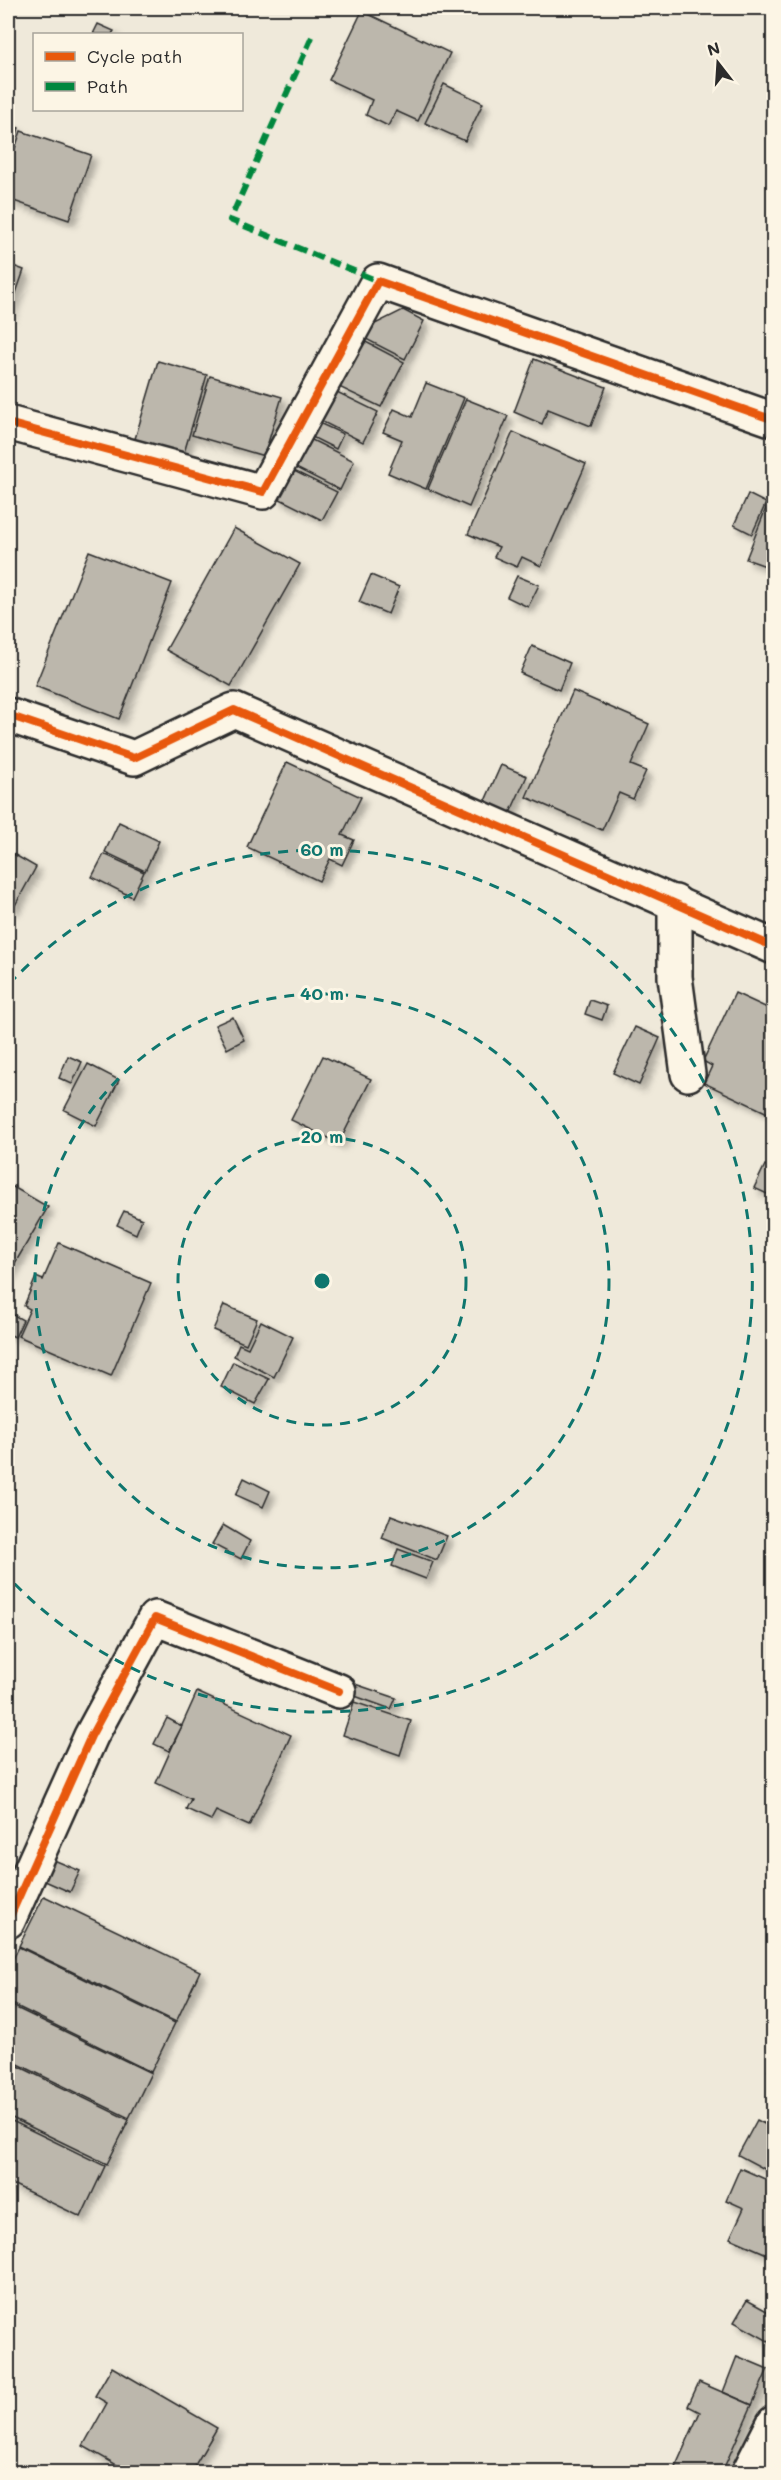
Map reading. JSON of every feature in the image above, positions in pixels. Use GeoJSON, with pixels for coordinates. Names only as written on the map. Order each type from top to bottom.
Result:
{"type":"FeatureCollection","features":[{"type":"Feature","properties":{"kind":"street"},"geometry":{"type":"LineString","coordinates":[[8,423],[263,492],[378,281],[774,420]]}},
{"type":"Feature","properties":{"kind":"street"},"geometry":{"type":"LineString","coordinates":[[8,715],[134,758],[234,710],[675,902],[774,948]]}},
{"type":"Feature","properties":{"kind":"street"},"geometry":{"type":"LineString","coordinates":[[675,902],[675,977],[688,1074]]}},
{"type":"Feature","properties":{"kind":"street"},"geometry":{"type":"LineString","coordinates":[[8,1921],[91,1736],[155,1618],[339,1691]]}},
{"type":"Feature","properties":{"kind":"street"},"geometry":{"type":"LineString","coordinates":[[749,2472],[774,2423]]}},
{"type":"Feature","properties":{"kind":"building"},"geometry":{"type":"Polygon","coordinates":[[[362,11],[450,53],[418,121],[396,111],[388,126],[366,115],[372,100],[329,80],[362,11]]]}},
{"type":"Feature","properties":{"kind":"building"},"geometry":{"type":"Polygon","coordinates":[[[98,24],[114,31],[113,33],[94,33],[98,24]]]}},
{"type":"Feature","properties":{"kind":"building"},"geometry":{"type":"Polygon","coordinates":[[[444,84],[483,103],[465,141],[425,123],[444,84]]]}},
{"type":"Feature","properties":{"kind":"building"},"geometry":{"type":"Polygon","coordinates":[[[8,124],[19,128],[8,160],[8,124]]]}},
{"type":"Feature","properties":{"kind":"building"},"geometry":{"type":"Polygon","coordinates":[[[21,131],[91,155],[69,220],[8,199],[8,162],[10,163],[21,131]]]}},
{"type":"Feature","properties":{"kind":"building"},"geometry":{"type":"Polygon","coordinates":[[[8,264],[24,270],[8,316],[8,264]]]}},
{"type":"Feature","properties":{"kind":"building"},"geometry":{"type":"Polygon","coordinates":[[[403,310],[424,321],[405,359],[364,338],[369,327],[403,310]]]}},
{"type":"Feature","properties":{"kind":"building"},"geometry":{"type":"Polygon","coordinates":[[[362,340],[404,362],[381,407],[339,387],[362,340]]]}},
{"type":"Feature","properties":{"kind":"building"},"geometry":{"type":"Polygon","coordinates":[[[534,359],[606,387],[591,426],[548,409],[542,424],[514,412],[534,359]]]}},
{"type":"Feature","properties":{"kind":"building"},"geometry":{"type":"Polygon","coordinates":[[[158,361],[207,375],[181,463],[132,449],[158,361]]]}},
{"type":"Feature","properties":{"kind":"building"},"geometry":{"type":"Polygon","coordinates":[[[210,376],[282,397],[264,456],[192,435],[210,376]]]}},
{"type":"Feature","properties":{"kind":"building"},"geometry":{"type":"Polygon","coordinates":[[[426,383],[464,398],[426,489],[388,473],[402,440],[383,432],[394,409],[412,417],[426,383]]]}},
{"type":"Feature","properties":{"kind":"building"},"geometry":{"type":"Polygon","coordinates":[[[335,391],[378,412],[363,442],[321,421],[335,391]]]}},
{"type":"Feature","properties":{"kind":"building"},"geometry":{"type":"Polygon","coordinates":[[[466,399],[508,416],[469,507],[428,489],[466,399]]]}},
{"type":"Feature","properties":{"kind":"building"},"geometry":{"type":"Polygon","coordinates":[[[317,422],[343,434],[336,449],[310,436],[317,422]]]}},
{"type":"Feature","properties":{"kind":"building"},"geometry":{"type":"Polygon","coordinates":[[[513,432],[586,464],[541,566],[522,557],[517,567],[494,557],[499,547],[468,534],[513,432]]]}},
{"type":"Feature","properties":{"kind":"building"},"geometry":{"type":"Polygon","coordinates":[[[306,437],[354,461],[340,490],[292,466],[306,437]]]}},
{"type":"Feature","properties":{"kind":"building"},"geometry":{"type":"Polygon","coordinates":[[[290,469],[337,492],[322,520],[276,497],[290,469]]]}},
{"type":"Feature","properties":{"kind":"building"},"geometry":{"type":"Polygon","coordinates":[[[774,488],[774,569],[746,559],[774,488]]]}},
{"type":"Feature","properties":{"kind":"building"},"geometry":{"type":"Polygon","coordinates":[[[748,494],[766,503],[752,534],[734,525],[748,494]]]}},
{"type":"Feature","properties":{"kind":"building"},"geometry":{"type":"Polygon","coordinates":[[[234,528],[300,564],[231,686],[166,650],[234,528]]]}},
{"type":"Feature","properties":{"kind":"building"},"geometry":{"type":"Polygon","coordinates":[[[89,551],[172,583],[119,719],[35,686],[89,551]]]}},
{"type":"Feature","properties":{"kind":"building"},"geometry":{"type":"Polygon","coordinates":[[[371,575],[399,587],[388,614],[359,602],[371,575]]]}},
{"type":"Feature","properties":{"kind":"building"},"geometry":{"type":"Polygon","coordinates":[[[517,576],[539,585],[528,607],[507,597],[517,576]]]}},
{"type":"Feature","properties":{"kind":"building"},"geometry":{"type":"Polygon","coordinates":[[[532,646],[570,663],[559,690],[520,673],[532,646]]]}},
{"type":"Feature","properties":{"kind":"building"},"geometry":{"type":"Polygon","coordinates":[[[573,691],[649,724],[631,765],[646,771],[633,799],[619,793],[602,830],[526,797],[573,691]]]}},
{"type":"Feature","properties":{"kind":"building"},"geometry":{"type":"Polygon","coordinates":[[[287,762],[361,797],[342,835],[354,840],[342,865],[330,859],[319,881],[247,847],[287,762]]]}},
{"type":"Feature","properties":{"kind":"building"},"geometry":{"type":"Polygon","coordinates":[[[501,765],[527,776],[510,813],[485,801],[501,765]]]}},
{"type":"Feature","properties":{"kind":"building"},"geometry":{"type":"Polygon","coordinates":[[[119,822],[159,841],[145,871],[105,852],[119,822]]]}},
{"type":"Feature","properties":{"kind":"building"},"geometry":{"type":"Polygon","coordinates":[[[8,851],[36,867],[13,909],[8,906],[8,851]]]}},
{"type":"Feature","properties":{"kind":"building"},"geometry":{"type":"Polygon","coordinates":[[[104,854],[144,872],[132,897],[92,877],[104,854]]]}},
{"type":"Feature","properties":{"kind":"building"},"geometry":{"type":"Polygon","coordinates":[[[735,993],[774,1011],[774,1116],[704,1083],[712,1066],[703,1061],[735,993]]]}},
{"type":"Feature","properties":{"kind":"building"},"geometry":{"type":"Polygon","coordinates":[[[590,1000],[607,1006],[602,1020],[585,1014],[590,1000]]]}},
{"type":"Feature","properties":{"kind":"building"},"geometry":{"type":"Polygon","coordinates":[[[233,1017],[244,1040],[227,1049],[215,1025],[233,1017]]]}},
{"type":"Feature","properties":{"kind":"building"},"geometry":{"type":"Polygon","coordinates":[[[635,1027],[660,1038],[639,1085],[613,1073],[635,1027]]]}},
{"type":"Feature","properties":{"kind":"building"},"geometry":{"type":"Polygon","coordinates":[[[68,1056],[82,1062],[72,1084],[59,1078],[68,1056]]]}},
{"type":"Feature","properties":{"kind":"building"},"geometry":{"type":"Polygon","coordinates":[[[323,1056],[371,1079],[339,1143],[291,1120],[323,1056]]]}},
{"type":"Feature","properties":{"kind":"building"},"geometry":{"type":"Polygon","coordinates":[[[88,1064],[119,1080],[96,1126],[64,1110],[88,1064]]]}},
{"type":"Feature","properties":{"kind":"building"},"geometry":{"type":"Polygon","coordinates":[[[765,1165],[774,1169],[774,1197],[754,1188],[765,1165]]]}},
{"type":"Feature","properties":{"kind":"building"},"geometry":{"type":"Polygon","coordinates":[[[8,1184],[48,1207],[8,1275],[8,1184]]]}},
{"type":"Feature","properties":{"kind":"building"},"geometry":{"type":"Polygon","coordinates":[[[124,1211],[142,1219],[136,1234],[117,1225],[124,1211]]]}},
{"type":"Feature","properties":{"kind":"building"},"geometry":{"type":"Polygon","coordinates":[[[59,1243],[151,1283],[111,1376],[18,1336],[30,1309],[24,1306],[36,1277],[43,1280],[59,1243]]]}},
{"type":"Feature","properties":{"kind":"building"},"geometry":{"type":"Polygon","coordinates":[[[224,1305],[257,1319],[246,1344],[213,1330],[224,1305]]]}},
{"type":"Feature","properties":{"kind":"building"},"geometry":{"type":"Polygon","coordinates":[[[8,1312],[23,1320],[15,1337],[8,1334],[8,1312]]]}},
{"type":"Feature","properties":{"kind":"building"},"geometry":{"type":"Polygon","coordinates":[[[261,1321],[293,1337],[274,1377],[234,1356],[239,1344],[248,1348],[261,1321]]]}},
{"type":"Feature","properties":{"kind":"building"},"geometry":{"type":"Polygon","coordinates":[[[233,1362],[269,1379],[255,1404],[221,1387],[233,1362]]]}},
{"type":"Feature","properties":{"kind":"building"},"geometry":{"type":"Polygon","coordinates":[[[244,1478],[270,1491],[263,1507],[236,1495],[244,1478]]]}},
{"type":"Feature","properties":{"kind":"building"},"geometry":{"type":"Polygon","coordinates":[[[391,1515],[447,1536],[437,1560],[382,1538],[391,1515]]]}},
{"type":"Feature","properties":{"kind":"building"},"geometry":{"type":"Polygon","coordinates":[[[223,1525],[250,1541],[241,1559],[212,1544],[223,1525]]]}},
{"type":"Feature","properties":{"kind":"building"},"geometry":{"type":"Polygon","coordinates":[[[398,1549],[433,1562],[426,1579],[392,1566],[398,1549]]]}},
{"type":"Feature","properties":{"kind":"building"},"geometry":{"type":"Polygon","coordinates":[[[355,1684],[396,1698],[391,1709],[352,1695],[355,1684]]]}},
{"type":"Feature","properties":{"kind":"building"},"geometry":{"type":"Polygon","coordinates":[[[197,1692],[291,1735],[249,1826],[216,1811],[211,1820],[186,1809],[191,1799],[156,1783],[197,1692]]]}},
{"type":"Feature","properties":{"kind":"building"},"geometry":{"type":"Polygon","coordinates":[[[354,1702],[411,1721],[400,1755],[343,1735],[354,1702]]]}},
{"type":"Feature","properties":{"kind":"building"},"geometry":{"type":"Polygon","coordinates":[[[167,1718],[182,1726],[169,1751],[154,1744],[167,1718]]]}},
{"type":"Feature","properties":{"kind":"building"},"geometry":{"type":"Polygon","coordinates":[[[54,1860],[80,1871],[70,1892],[45,1881],[54,1860]]]}},
{"type":"Feature","properties":{"kind":"building"},"geometry":{"type":"Polygon","coordinates":[[[44,1896],[200,1971],[176,2022],[19,1946],[44,1896]]]}},
{"type":"Feature","properties":{"kind":"building"},"geometry":{"type":"Polygon","coordinates":[[[19,1947],[175,2023],[151,2072],[8,2002],[8,1969],[19,1947]]]}},
{"type":"Feature","properties":{"kind":"building"},"geometry":{"type":"Polygon","coordinates":[[[8,2004],[151,2073],[129,2118],[8,2059],[8,2004]]]}},
{"type":"Feature","properties":{"kind":"building"},"geometry":{"type":"Polygon","coordinates":[[[8,2061],[129,2120],[107,2164],[8,2116],[8,2061]]]}},
{"type":"Feature","properties":{"kind":"building"},"geometry":{"type":"Polygon","coordinates":[[[774,2061],[774,2074],[768,2071],[774,2061]]]}},
{"type":"Feature","properties":{"kind":"building"},"geometry":{"type":"Polygon","coordinates":[[[8,2119],[105,2166],[81,2217],[8,2182],[8,2119]]]}},
{"type":"Feature","properties":{"kind":"building"},"geometry":{"type":"Polygon","coordinates":[[[757,2120],[774,2129],[774,2174],[738,2155],[757,2120]]]}},
{"type":"Feature","properties":{"kind":"building"},"geometry":{"type":"Polygon","coordinates":[[[740,2168],[774,2183],[774,2257],[730,2238],[744,2208],[726,2200],[740,2168]]]}},
{"type":"Feature","properties":{"kind":"building"},"geometry":{"type":"Polygon","coordinates":[[[747,2300],[774,2315],[774,2335],[770,2342],[734,2322],[747,2300]]]}},
{"type":"Feature","properties":{"kind":"building"},"geometry":{"type":"Polygon","coordinates":[[[737,2356],[768,2369],[752,2405],[723,2392],[737,2356]]]}},
{"type":"Feature","properties":{"kind":"building"},"geometry":{"type":"Polygon","coordinates":[[[112,2367],[217,2428],[191,2472],[129,2472],[83,2446],[107,2403],[95,2396],[112,2367]]]}},
{"type":"Feature","properties":{"kind":"building"},"geometry":{"type":"Polygon","coordinates":[[[699,2382],[752,2405],[722,2472],[673,2472],[700,2412],[688,2406],[699,2382]]]}},
{"type":"Feature","properties":{"kind":"marked path"},"geometry":{"type":"LineString","coordinates":[[312,37],[230,220],[378,281]]}},
{"type":"Feature","properties":{"kind":"cycle path"},"geometry":{"type":"LineString","coordinates":[[8,423],[263,492],[378,281],[774,420]]}},
{"type":"Feature","properties":{"kind":"cycle path"},"geometry":{"type":"LineString","coordinates":[[8,715],[134,758],[234,710],[774,947]]}},
{"type":"Feature","properties":{"kind":"cycle path"},"geometry":{"type":"LineString","coordinates":[[8,1921],[91,1736],[155,1618],[339,1691]]}}]}
